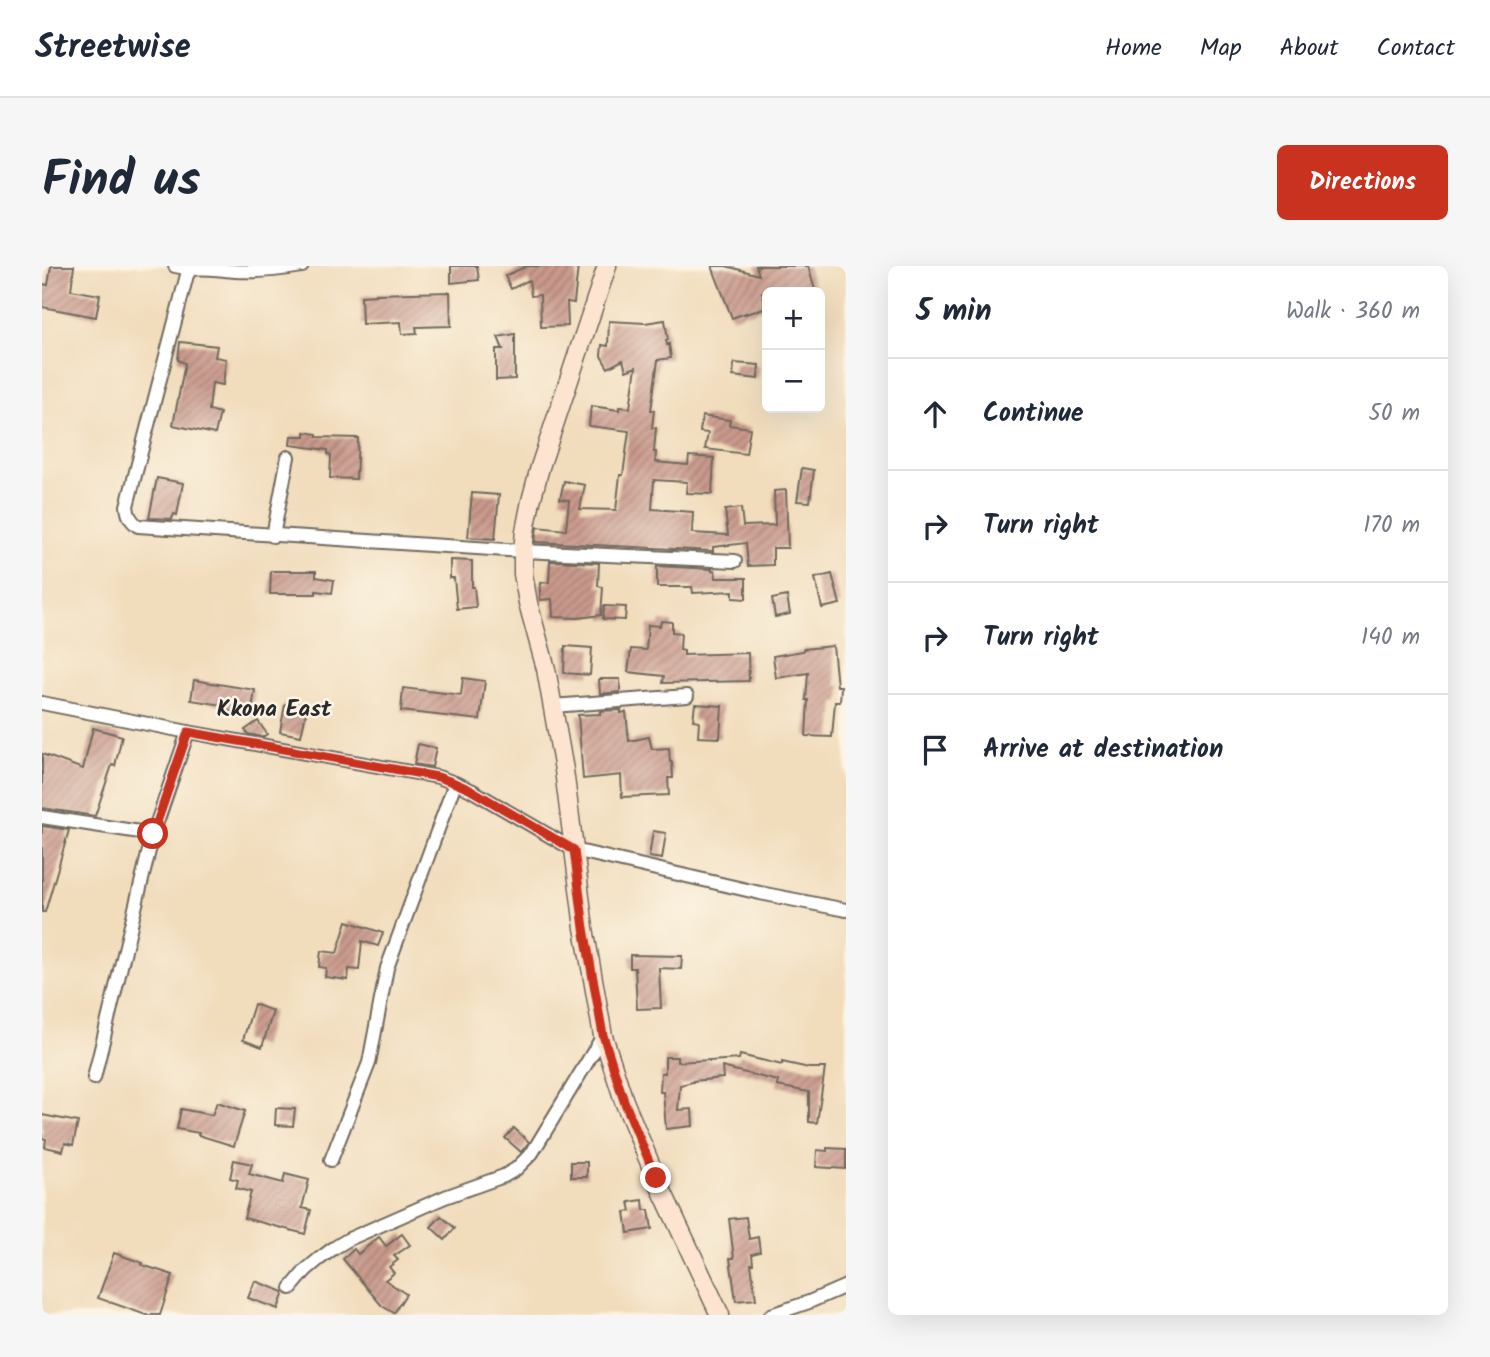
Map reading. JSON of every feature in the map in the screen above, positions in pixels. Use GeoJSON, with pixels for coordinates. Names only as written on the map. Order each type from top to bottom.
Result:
{"type":"FeatureCollection","features":[{"type":"Feature","properties":{"kind":"street"},"geometry":{"type":"LineString","coordinates":[[175,266],[237,271],[302,266]]}},
{"type":"Feature","properties":{"kind":"street"},"geometry":{"type":"LineString","coordinates":[[607,266],[540,467],[523,551],[523,574],[546,669],[564,770],[584,928],[603,1035],[624,1101],[656,1178],[720,1315]]}},
{"type":"Feature","properties":{"kind":"street"},"geometry":{"type":"LineString","coordinates":[[191,269],[184,284],[127,506],[131,521],[138,526],[523,551],[735,561]]}},
{"type":"Feature","properties":{"kind":"street"},"geometry":{"type":"LineString","coordinates":[[273,536],[288,457]]}},
{"type":"Feature","properties":{"kind":"street"},"geometry":{"type":"LineString","coordinates":[[552,706],[687,696]]}},
{"type":"Feature","properties":{"kind":"street"},"geometry":{"type":"LineString","coordinates":[[42,704],[438,777],[488,800],[574,850],[846,910]]}},
{"type":"Feature","properties":{"kind":"street"},"geometry":{"type":"LineString","coordinates":[[94,1078],[153,834],[188,732]]}},
{"type":"Feature","properties":{"kind":"street"},"geometry":{"type":"LineString","coordinates":[[331,1160],[369,1063],[387,968],[455,783]]}},
{"type":"Feature","properties":{"kind":"street"},"geometry":{"type":"LineString","coordinates":[[42,817],[153,834]]}},
{"type":"Feature","properties":{"kind":"street"},"geometry":{"type":"LineString","coordinates":[[292,1288],[306,1270],[349,1239],[516,1169],[532,1153],[603,1035]]}},
{"type":"Feature","properties":{"kind":"street"},"geometry":{"type":"LineString","coordinates":[[771,1315],[846,1286]]}},
{"type":"Feature","properties":{"kind":"building"},"geometry":{"type":"Polygon","coordinates":[[[51,266],[74,266],[71,290],[100,295],[96,317],[42,307],[42,284],[48,285],[51,266]]]}},
{"type":"Feature","properties":{"kind":"building"},"geometry":{"type":"Polygon","coordinates":[[[451,266],[477,266],[479,280],[451,283],[451,266]]]}},
{"type":"Feature","properties":{"kind":"building"},"geometry":{"type":"Polygon","coordinates":[[[527,266],[578,266],[574,303],[567,302],[568,326],[541,327],[540,295],[531,296],[529,280],[511,289],[505,276],[527,266]]]}},
{"type":"Feature","properties":{"kind":"building"},"geometry":{"type":"Polygon","coordinates":[[[712,266],[726,266],[759,275],[756,266],[808,266],[814,287],[762,287],[762,309],[732,318],[712,266]]]}},
{"type":"Feature","properties":{"kind":"building"},"geometry":{"type":"Polygon","coordinates":[[[450,292],[451,326],[416,327],[417,333],[402,334],[401,322],[362,324],[361,296],[450,292]]]}},
{"type":"Feature","properties":{"kind":"building"},"geometry":{"type":"Polygon","coordinates":[[[665,320],[666,340],[671,358],[658,360],[651,410],[654,410],[652,428],[656,428],[655,462],[688,465],[689,456],[714,458],[712,494],[686,493],[687,482],[654,480],[652,509],[693,512],[692,533],[728,535],[725,510],[741,508],[743,526],[775,525],[774,491],[786,490],[788,548],[773,548],[773,565],[748,566],[746,543],[713,547],[713,551],[535,542],[537,527],[566,530],[569,500],[560,499],[564,481],[585,485],[580,509],[616,510],[629,431],[589,426],[591,406],[619,410],[619,407],[630,408],[636,367],[626,371],[623,360],[608,368],[601,356],[602,345],[608,346],[609,321],[645,323],[665,320]]]}},
{"type":"Feature","properties":{"kind":"building"},"geometry":{"type":"Polygon","coordinates":[[[515,334],[515,379],[496,380],[496,349],[503,349],[498,337],[515,334]]]}},
{"type":"Feature","properties":{"kind":"building"},"geometry":{"type":"Polygon","coordinates":[[[180,342],[217,346],[215,357],[226,359],[223,385],[212,383],[209,410],[220,413],[215,434],[173,425],[185,363],[178,360],[180,342]]]}},
{"type":"Feature","properties":{"kind":"building"},"geometry":{"type":"Polygon","coordinates":[[[734,363],[759,365],[758,379],[733,376],[734,363]]]}},
{"type":"Feature","properties":{"kind":"building"},"geometry":{"type":"Polygon","coordinates":[[[702,416],[730,420],[729,425],[750,428],[746,454],[705,449],[708,433],[700,432],[702,416]]]}},
{"type":"Feature","properties":{"kind":"building"},"geometry":{"type":"Polygon","coordinates":[[[305,432],[317,434],[317,437],[358,438],[356,479],[330,478],[331,455],[328,450],[290,445],[291,436],[305,436],[305,432]]]}},
{"type":"Feature","properties":{"kind":"building"},"geometry":{"type":"Polygon","coordinates":[[[802,468],[814,470],[810,502],[797,501],[802,468]]]}},
{"type":"Feature","properties":{"kind":"building"},"geometry":{"type":"Polygon","coordinates":[[[157,478],[183,483],[177,515],[174,514],[172,519],[149,518],[157,478]]]}},
{"type":"Feature","properties":{"kind":"building"},"geometry":{"type":"Polygon","coordinates":[[[472,493],[499,495],[495,539],[468,537],[472,493]]]}},
{"type":"Feature","properties":{"kind":"building"},"geometry":{"type":"Polygon","coordinates":[[[450,560],[472,561],[472,587],[476,607],[457,609],[454,578],[450,578],[450,560]]]}},
{"type":"Feature","properties":{"kind":"building"},"geometry":{"type":"Polygon","coordinates":[[[550,561],[599,563],[598,586],[603,587],[601,615],[553,617],[552,599],[540,600],[540,583],[549,582],[550,561]]]}},
{"type":"Feature","properties":{"kind":"building"},"geometry":{"type":"Polygon","coordinates":[[[657,566],[712,569],[715,570],[716,578],[746,578],[746,599],[733,598],[733,591],[693,593],[692,587],[657,587],[657,566]]]}},
{"type":"Feature","properties":{"kind":"building"},"geometry":{"type":"Polygon","coordinates":[[[271,571],[316,571],[316,577],[334,580],[332,593],[316,591],[316,594],[270,594],[271,571]]]}},
{"type":"Feature","properties":{"kind":"building"},"geometry":{"type":"Polygon","coordinates":[[[832,574],[840,604],[822,608],[815,578],[832,574]]]}},
{"type":"Feature","properties":{"kind":"building"},"geometry":{"type":"Polygon","coordinates":[[[787,596],[790,614],[775,617],[772,599],[787,596]]]}},
{"type":"Feature","properties":{"kind":"building"},"geometry":{"type":"Polygon","coordinates":[[[604,606],[626,607],[625,620],[603,619],[604,606]]]}},
{"type":"Feature","properties":{"kind":"building"},"geometry":{"type":"Polygon","coordinates":[[[661,621],[672,622],[672,632],[681,633],[680,650],[684,651],[684,655],[748,653],[749,681],[663,683],[664,676],[628,672],[631,649],[646,650],[648,625],[660,626],[661,621]]]}},
{"type":"Feature","properties":{"kind":"building"},"geometry":{"type":"Polygon","coordinates":[[[565,646],[592,648],[590,675],[564,673],[565,646]]]}},
{"type":"Feature","properties":{"kind":"building"},"geometry":{"type":"Polygon","coordinates":[[[833,646],[837,686],[841,686],[840,702],[835,702],[832,737],[806,736],[808,673],[776,678],[773,656],[833,646]]]}},
{"type":"Feature","properties":{"kind":"building"},"geometry":{"type":"Polygon","coordinates":[[[463,678],[485,681],[480,720],[401,711],[403,688],[461,695],[463,678]]]}},
{"type":"Feature","properties":{"kind":"building"},"geometry":{"type":"Polygon","coordinates":[[[599,679],[620,679],[620,692],[600,694],[599,679]]]}},
{"type":"Feature","properties":{"kind":"building"},"geometry":{"type":"Polygon","coordinates":[[[194,680],[255,690],[251,716],[222,710],[223,705],[191,700],[194,680]]]}},
{"type":"Feature","properties":{"kind":"building"},"geometry":{"type":"Polygon","coordinates":[[[285,704],[307,708],[301,736],[280,732],[285,704]]]}},
{"type":"Feature","properties":{"kind":"building"},"geometry":{"type":"Polygon","coordinates":[[[695,704],[722,706],[720,738],[698,737],[699,721],[693,720],[695,704]]]}},
{"type":"Feature","properties":{"kind":"building"},"geometry":{"type":"Polygon","coordinates":[[[621,710],[621,713],[626,712],[629,741],[649,737],[652,749],[669,748],[673,778],[668,778],[669,795],[622,797],[621,775],[583,779],[578,715],[621,710]]]}},
{"type":"Feature","properties":{"kind":"building"},"geometry":{"type":"Polygon","coordinates":[[[258,721],[267,734],[263,737],[248,734],[245,730],[258,721]]]}},
{"type":"Feature","properties":{"kind":"building"},"geometry":{"type":"Polygon","coordinates":[[[93,728],[122,736],[115,766],[112,765],[95,816],[42,808],[42,754],[83,769],[93,728]]]}},
{"type":"Feature","properties":{"kind":"building"},"geometry":{"type":"Polygon","coordinates":[[[418,744],[436,748],[432,767],[414,764],[418,744]]]}},
{"type":"Feature","properties":{"kind":"building"},"geometry":{"type":"Polygon","coordinates":[[[42,826],[69,830],[45,912],[42,912],[42,826]]]}},
{"type":"Feature","properties":{"kind":"building"},"geometry":{"type":"Polygon","coordinates":[[[653,831],[666,833],[662,859],[649,857],[653,831]]]}},
{"type":"Feature","properties":{"kind":"building"},"geometry":{"type":"Polygon","coordinates":[[[347,921],[383,933],[378,946],[362,941],[359,970],[349,969],[348,980],[325,977],[326,968],[319,967],[321,951],[337,953],[347,921]]]}},
{"type":"Feature","properties":{"kind":"building"},"geometry":{"type":"Polygon","coordinates":[[[630,955],[682,956],[681,969],[659,968],[661,1008],[637,1009],[635,968],[630,968],[630,955]]]}},
{"type":"Feature","properties":{"kind":"building"},"geometry":{"type":"Polygon","coordinates":[[[254,1004],[273,1011],[262,1047],[243,1040],[254,1004]]]}},
{"type":"Feature","properties":{"kind":"building"},"geometry":{"type":"Polygon","coordinates":[[[740,1055],[782,1065],[782,1062],[809,1068],[825,1068],[817,1123],[809,1122],[809,1092],[777,1086],[778,1081],[722,1067],[723,1078],[680,1085],[678,1110],[692,1109],[693,1126],[666,1129],[663,1092],[660,1092],[661,1073],[665,1073],[665,1057],[677,1057],[677,1062],[739,1059],[740,1055]]]}},
{"type":"Feature","properties":{"kind":"building"},"geometry":{"type":"Polygon","coordinates":[[[217,1102],[245,1111],[234,1146],[198,1135],[199,1133],[177,1129],[181,1109],[212,1115],[217,1102]]]}},
{"type":"Feature","properties":{"kind":"building"},"geometry":{"type":"Polygon","coordinates":[[[276,1108],[295,1109],[293,1126],[275,1125],[276,1108]]]}},
{"type":"Feature","properties":{"kind":"building"},"geometry":{"type":"Polygon","coordinates":[[[42,1115],[78,1122],[73,1145],[65,1143],[63,1151],[45,1147],[46,1139],[42,1138],[42,1115]]]}},
{"type":"Feature","properties":{"kind":"building"},"geometry":{"type":"Polygon","coordinates":[[[514,1128],[529,1142],[521,1152],[505,1138],[514,1128]]]}},
{"type":"Feature","properties":{"kind":"building"},"geometry":{"type":"Polygon","coordinates":[[[827,1148],[846,1149],[846,1169],[816,1167],[817,1150],[827,1151],[827,1148]]]}},
{"type":"Feature","properties":{"kind":"building"},"geometry":{"type":"Polygon","coordinates":[[[234,1160],[252,1164],[249,1174],[283,1183],[285,1174],[309,1180],[302,1208],[311,1210],[305,1234],[244,1218],[251,1192],[236,1188],[238,1180],[230,1178],[234,1160]]]}},
{"type":"Feature","properties":{"kind":"building"},"geometry":{"type":"Polygon","coordinates":[[[571,1162],[587,1162],[587,1177],[571,1177],[571,1162]]]}},
{"type":"Feature","properties":{"kind":"building"},"geometry":{"type":"Polygon","coordinates":[[[643,1200],[644,1210],[649,1210],[652,1229],[628,1233],[625,1212],[631,1211],[629,1202],[643,1200]]]}},
{"type":"Feature","properties":{"kind":"building"},"geometry":{"type":"Polygon","coordinates":[[[441,1216],[455,1228],[445,1240],[431,1227],[441,1216]]]}},
{"type":"Feature","properties":{"kind":"building"},"geometry":{"type":"Polygon","coordinates":[[[746,1217],[749,1239],[758,1237],[760,1252],[752,1254],[751,1264],[756,1299],[736,1301],[730,1258],[734,1258],[729,1219],[746,1217]]]}},
{"type":"Feature","properties":{"kind":"building"},"geometry":{"type":"Polygon","coordinates":[[[402,1234],[410,1245],[394,1256],[398,1260],[389,1267],[394,1273],[385,1280],[406,1294],[394,1313],[382,1306],[343,1259],[354,1249],[358,1254],[379,1237],[386,1246],[402,1234]]]}},
{"type":"Feature","properties":{"kind":"building"},"geometry":{"type":"Polygon","coordinates":[[[114,1253],[173,1275],[160,1315],[146,1315],[98,1298],[114,1253]]]}},
{"type":"Feature","properties":{"kind":"building"},"geometry":{"type":"Polygon","coordinates":[[[255,1281],[284,1292],[278,1309],[248,1298],[255,1281]]]}},
{"type":"Feature","properties":{"kind":"district","name":"Kkona East"},"geometry":{"type":"Point","coordinates":[274,710]}},
{"type":"Feature","properties":{"kind":"route"},"geometry":{"type":"LineString","coordinates":[[153,834],[188,732],[438,777],[471,790],[574,850],[584,928],[603,1035],[624,1101],[656,1178]]}}]}
